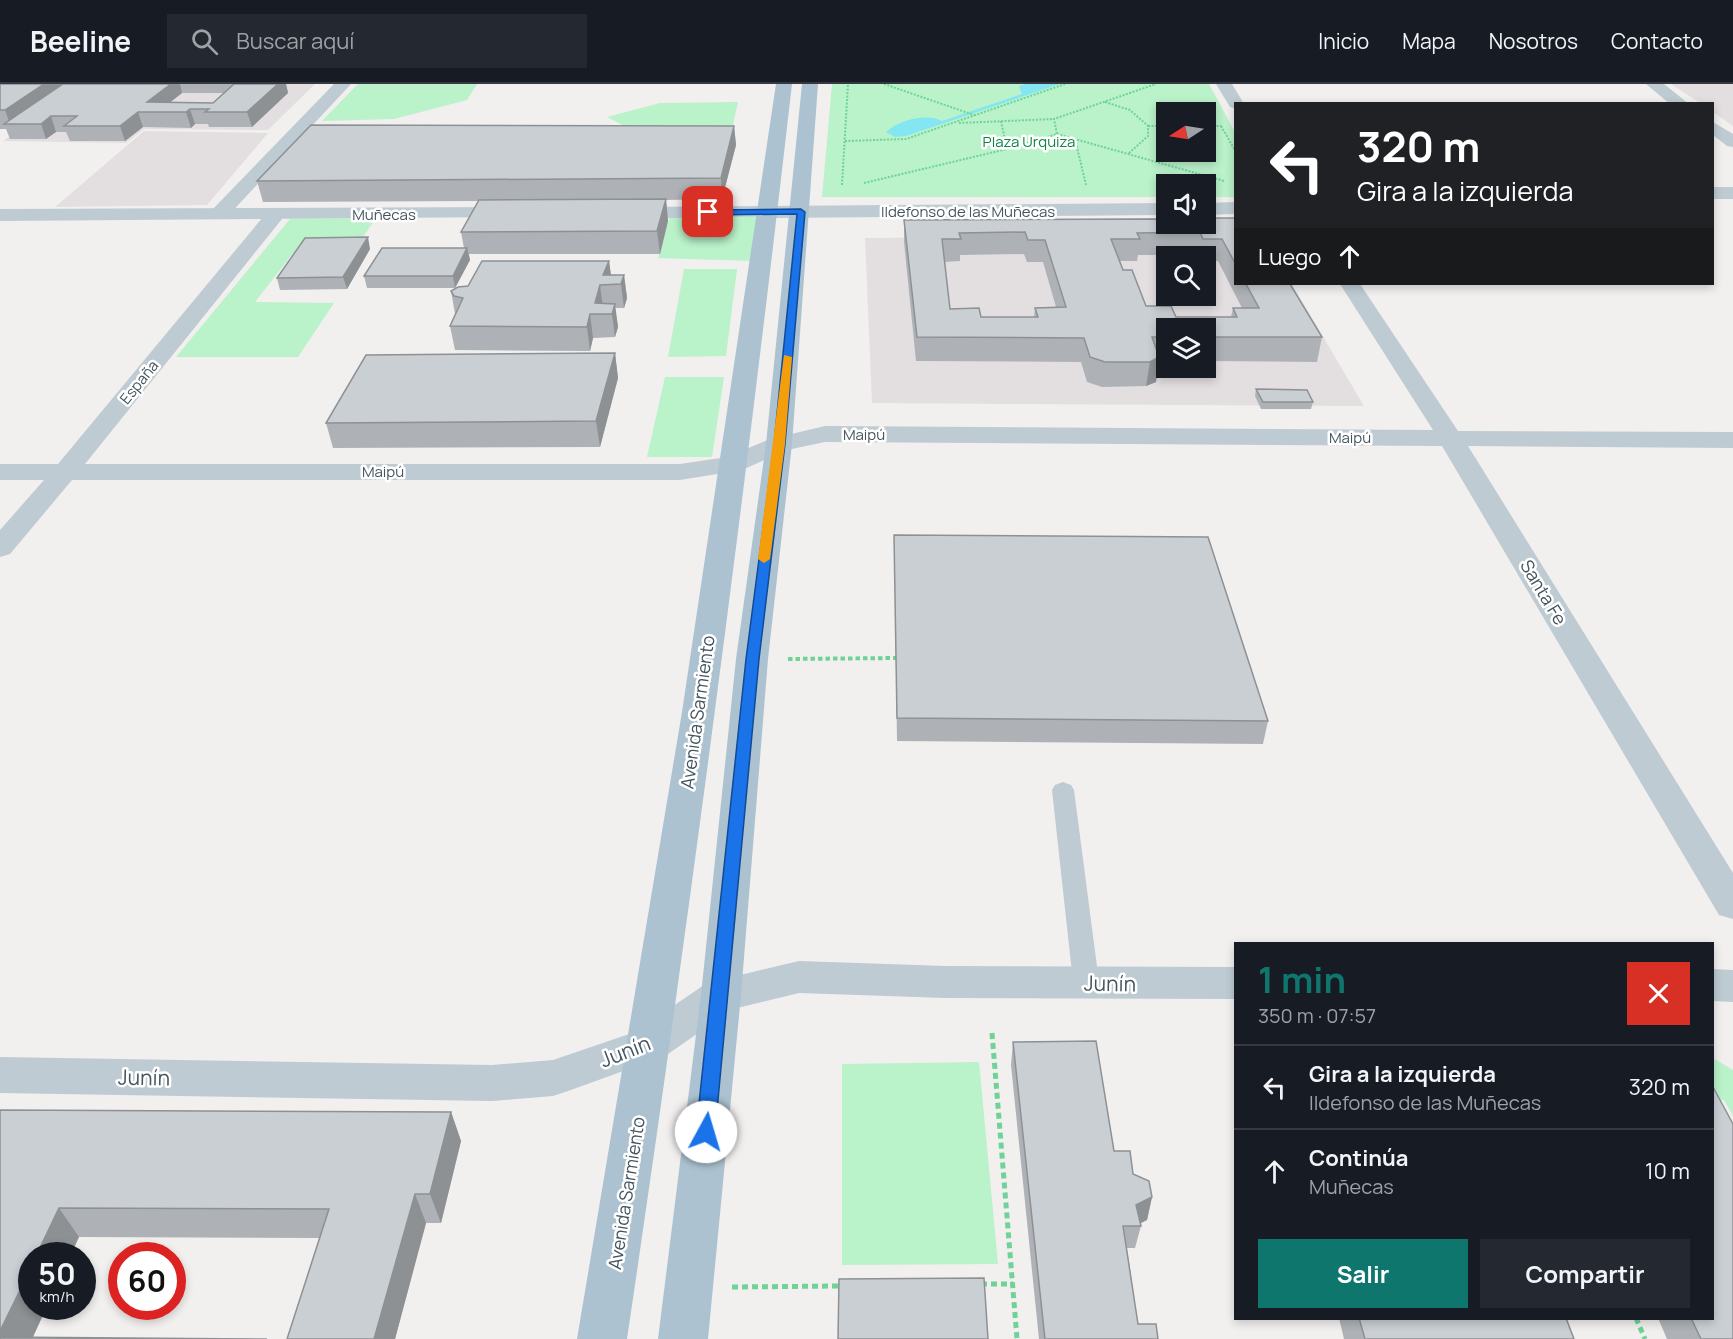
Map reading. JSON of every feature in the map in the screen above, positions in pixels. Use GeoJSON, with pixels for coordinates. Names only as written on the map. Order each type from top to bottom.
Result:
{"type":"FeatureCollection","features":[{"type":"Feature","properties":{"kind":"main road","name":"Avenida Sarmiento"},"geometry":{"type":"LineString","coordinates":[[602,1339],[650,1044],[733,464],[784,84]]}},
{"type":"Feature","properties":{"kind":"main road"},"geometry":{"type":"LineString","coordinates":[[683,1339],[721,995],[752,659],[779,444],[801,212],[810,84]]}},
{"type":"Feature","properties":{"kind":"street"},"geometry":{"type":"LineString","coordinates":[[219,214],[344,84]]}},
{"type":"Feature","properties":{"kind":"street"},"geometry":{"type":"LineString","coordinates":[[1224,84],[1235,102]]}},
{"type":"Feature","properties":{"kind":"street"},"geometry":{"type":"LineString","coordinates":[[1654,84],[1678,102]]}},
{"type":"Feature","properties":{"kind":"street"},"geometry":{"type":"LineString","coordinates":[[1714,128],[1733,142]]}},
{"type":"Feature","properties":{"kind":"street"},"geometry":{"type":"LineString","coordinates":[[1714,193],[1733,193]]}},
{"type":"Feature","properties":{"kind":"street"},"geometry":{"type":"LineString","coordinates":[[1216,208],[1234,208]]}},
{"type":"Feature","properties":{"kind":"street","name":"Ildefonso de las Muñecas"},"geometry":{"type":"LineString","coordinates":[[768,212],[1156,209]]}},
{"type":"Feature","properties":{"kind":"street"},"geometry":{"type":"LineString","coordinates":[[603,213],[768,212]]}},
{"type":"Feature","properties":{"kind":"street","name":"Muñecas"},"geometry":{"type":"LineString","coordinates":[[0,215],[533,213]]}},
{"type":"Feature","properties":{"kind":"street","name":"España"},"geometry":{"type":"LineString","coordinates":[[0,548],[66,471],[275,214]]}},
{"type":"Feature","properties":{"kind":"street","name":"Santa Fe"},"geometry":{"type":"LineString","coordinates":[[1351,285],[1450,437],[1733,904]]}},
{"type":"Feature","properties":{"kind":"street","name":"Maipú"},"geometry":{"type":"LineString","coordinates":[[0,472],[680,472],[733,464],[779,444],[825,434],[1733,440]]}},
{"type":"Feature","properties":{"kind":"street","name":"Junín"},"geometry":{"type":"LineString","coordinates":[[0,1075],[492,1083],[553,1078],[650,1044],[721,995],[799,977],[945,982],[1234,983]]}},
{"type":"Feature","properties":{"kind":"street"},"geometry":{"type":"LineString","coordinates":[[1714,986],[1733,986]]}},
{"type":"Feature","properties":{"kind":"lane"},"geometry":{"type":"LineString","coordinates":[[1063,790],[1086,982]]}},
{"type":"Feature","properties":{"kind":"path"},"geometry":{"type":"LineString","coordinates":[[801,212],[842,189],[848,84]]}},
{"type":"Feature","properties":{"kind":"path"},"geometry":{"type":"LineString","coordinates":[[884,84],[974,116]]}},
{"type":"Feature","properties":{"kind":"path"},"geometry":{"type":"LineString","coordinates":[[845,141],[906,139],[1065,84]]}},
{"type":"Feature","properties":{"kind":"path"},"geometry":{"type":"LineString","coordinates":[[952,123],[1054,119],[1156,84]]}},
{"type":"Feature","properties":{"kind":"path"},"geometry":{"type":"LineString","coordinates":[[1104,101],[1130,110],[1148,126],[1156,126]]}},
{"type":"Feature","properties":{"kind":"path"},"geometry":{"type":"LineString","coordinates":[[1054,119],[1057,134]]}},
{"type":"Feature","properties":{"kind":"path"},"geometry":{"type":"LineString","coordinates":[[1001,121],[1007,149]]}},
{"type":"Feature","properties":{"kind":"path"},"geometry":{"type":"LineString","coordinates":[[1128,154],[1148,136],[1148,126]]}},
{"type":"Feature","properties":{"kind":"path"},"geometry":{"type":"LineString","coordinates":[[1216,126],[1221,126]]}},
{"type":"Feature","properties":{"kind":"path"},"geometry":{"type":"LineString","coordinates":[[864,183],[1007,149],[1057,134],[1225,181]]}},
{"type":"Feature","properties":{"kind":"path"},"geometry":{"type":"LineString","coordinates":[[1075,139],[1087,189]]}},
{"type":"Feature","properties":{"kind":"path"},"geometry":{"type":"LineString","coordinates":[[752,659],[896,658]]}},
{"type":"Feature","properties":{"kind":"path"},"geometry":{"type":"LineString","coordinates":[[992,1033],[1017,1339]]}},
{"type":"Feature","properties":{"kind":"path"},"geometry":{"type":"LineString","coordinates":[[977,1284],[1013,1284]]}},
{"type":"Feature","properties":{"kind":"path"},"geometry":{"type":"LineString","coordinates":[[727,1287],[846,1286]]}},
{"type":"Feature","properties":{"kind":"path"},"geometry":{"type":"LineString","coordinates":[[1637,1320],[1645,1339]]}},
{"type":"Feature","properties":{"kind":"shaded area"},"geometry":{"type":"Polygon","coordinates":[[[85,84],[315,84],[268,130],[144,129],[126,143],[3,141],[85,84]]]}},
{"type":"Feature","properties":{"kind":"shaded area"},"geometry":{"type":"Polygon","coordinates":[[[1671,84],[1733,84],[1733,126],[1714,113],[1714,102],[1698,102],[1671,84]]]}},
{"type":"Feature","properties":{"kind":"shaded area"},"geometry":{"type":"Polygon","coordinates":[[[144,131],[268,133],[207,205],[55,207],[144,131]]]}},
{"type":"Feature","properties":{"kind":"shaded area"},"geometry":{"type":"Polygon","coordinates":[[[1234,235],[1234,285],[1293,285],[1364,406],[872,403],[865,238],[1234,235]]]}},
{"type":"Feature","properties":{"kind":"green space"},"geometry":{"type":"Polygon","coordinates":[[[358,84],[477,84],[467,100],[394,119],[322,121],[358,84]]]}},
{"type":"Feature","properties":{"kind":"green space","name":"Plaza Urquiza"},"geometry":{"type":"Polygon","coordinates":[[[832,84],[1209,84],[1234,130],[1234,197],[1216,197],[1216,174],[1156,174],[1156,197],[822,197],[832,84]]]}},
{"type":"Feature","properties":{"kind":"green space"},"geometry":{"type":"Polygon","coordinates":[[[738,102],[729,143],[629,128],[607,117],[660,103],[738,102]]]}},
{"type":"Feature","properties":{"kind":"green space"},"geometry":{"type":"Polygon","coordinates":[[[768,212],[753,261],[658,258],[670,216],[768,212]]]}},
{"type":"Feature","properties":{"kind":"green space"},"geometry":{"type":"Polygon","coordinates":[[[376,218],[359,243],[301,243],[255,302],[334,303],[298,357],[176,357],[290,219],[376,218]]]}},
{"type":"Feature","properties":{"kind":"green space"},"geometry":{"type":"Polygon","coordinates":[[[684,269],[737,269],[726,356],[668,357],[684,269]]]}},
{"type":"Feature","properties":{"kind":"green space"},"geometry":{"type":"Polygon","coordinates":[[[665,377],[724,377],[712,457],[647,457],[665,377]]]}},
{"type":"Feature","properties":{"kind":"green space"},"geometry":{"type":"Polygon","coordinates":[[[1714,1059],[1733,1070],[1733,1116],[1724,1100],[1714,1100],[1714,1059]]]}},
{"type":"Feature","properties":{"kind":"green space"},"geometry":{"type":"Polygon","coordinates":[[[979,1062],[998,1264],[842,1265],[842,1064],[979,1062]]]}},
{"type":"Feature","properties":{"kind":"water"},"geometry":{"type":"Polygon","coordinates":[[[1060,84],[906,136],[895,137],[886,132],[905,121],[929,118],[942,121],[1022,94],[1019,86],[1060,84]]]}},
{"type":"Feature","properties":{"kind":"building"},"geometry":{"type":"Polygon","coordinates":[[[0,84],[44,84],[5,110],[0,110],[0,84]]]}},
{"type":"Feature","properties":{"kind":"building"},"geometry":{"type":"Polygon","coordinates":[[[63,84],[171,84],[147,102],[213,103],[234,84],[278,84],[247,112],[205,112],[209,109],[190,109],[186,112],[138,112],[120,126],[64,126],[77,116],[51,116],[41,124],[4,124],[63,84]]]}},
{"type":"Feature","properties":{"kind":"building"},"geometry":{"type":"Polygon","coordinates":[[[311,125],[734,126],[721,178],[257,181],[311,125]]]}},
{"type":"Feature","properties":{"kind":"building"},"geometry":{"type":"Polygon","coordinates":[[[666,199],[657,231],[461,232],[479,200],[666,199]]]}},
{"type":"Feature","properties":{"kind":"building"},"geometry":{"type":"Polygon","coordinates":[[[1216,218],[1234,218],[1234,261],[1222,239],[1203,239],[1201,234],[1216,234],[1216,218]]]}},
{"type":"Feature","properties":{"kind":"building"},"geometry":{"type":"Polygon","coordinates":[[[1156,219],[1156,233],[1137,233],[1140,239],[1111,239],[1123,270],[1132,270],[1146,306],[1171,306],[1176,317],[1237,317],[1233,308],[1259,308],[1247,285],[1291,285],[1322,337],[1216,337],[1216,318],[1156,318],[1156,337],[1152,337],[1156,348],[1156,359],[1150,362],[1105,362],[1090,357],[1084,338],[917,337],[904,220],[1156,219]],[[1025,232],[959,233],[961,239],[942,239],[950,309],[979,308],[981,317],[1038,317],[1035,308],[1066,307],[1045,240],[1028,240],[1025,232]]]}},
{"type":"Feature","properties":{"kind":"building"},"geometry":{"type":"Polygon","coordinates":[[[368,237],[343,277],[277,278],[305,238],[368,237]]]}},
{"type":"Feature","properties":{"kind":"building"},"geometry":{"type":"Polygon","coordinates":[[[382,248],[467,248],[453,276],[364,276],[382,248]]]}},
{"type":"Feature","properties":{"kind":"building"},"geometry":{"type":"Polygon","coordinates":[[[482,261],[609,261],[603,275],[624,275],[621,284],[600,285],[595,303],[615,304],[612,314],[590,314],[587,327],[450,326],[463,298],[454,296],[451,291],[458,287],[468,286],[482,261]]]}},
{"type":"Feature","properties":{"kind":"building"},"geometry":{"type":"Polygon","coordinates":[[[615,353],[596,421],[326,423],[366,355],[615,353]]]}},
{"type":"Feature","properties":{"kind":"building"},"geometry":{"type":"Polygon","coordinates":[[[1256,389],[1307,390],[1313,402],[1263,402],[1256,389]]]}},
{"type":"Feature","properties":{"kind":"building"},"geometry":{"type":"Polygon","coordinates":[[[894,535],[1208,537],[1268,721],[897,718],[894,535]]]}},
{"type":"Feature","properties":{"kind":"building"},"geometry":{"type":"Polygon","coordinates":[[[1096,1041],[1114,1151],[1130,1151],[1133,1174],[1149,1181],[1152,1197],[1136,1205],[1141,1226],[1123,1226],[1138,1324],[1156,1324],[1158,1339],[1045,1339],[1013,1042],[1096,1041]]]}},
{"type":"Feature","properties":{"kind":"building"},"geometry":{"type":"Polygon","coordinates":[[[1714,1089],[1733,1124],[1733,1339],[1701,1339],[1692,1320],[1714,1320],[1714,1089]]]}},
{"type":"Feature","properties":{"kind":"building"},"geometry":{"type":"Polygon","coordinates":[[[0,1110],[451,1112],[430,1194],[415,1194],[374,1339],[287,1339],[329,1209],[59,1208],[43,1242],[18,1242],[18,1294],[0,1331],[0,1110]]]}},
{"type":"Feature","properties":{"kind":"building"},"geometry":{"type":"Polygon","coordinates":[[[984,1278],[988,1339],[838,1339],[839,1279],[984,1278]]]}},
{"type":"Feature","properties":{"kind":"building"},"geometry":{"type":"Polygon","coordinates":[[[1360,1320],[1567,1320],[1574,1339],[1365,1339],[1360,1320]]]}},
{"type":"Feature","properties":{"kind":"building"},"geometry":{"type":"Polygon","coordinates":[[[0,1337],[267,1339],[0,1339],[0,1337]]]}},
{"type":"Feature","properties":{"kind":"slow traffic"},"geometry":{"type":"LineString","coordinates":[[764,559],[779,444],[787,357]]}},
{"type":"Feature","properties":{"kind":"route"},"geometry":{"type":"LineString","coordinates":[[706,1132],[752,659],[779,444],[801,212],[708,212]]}}]}
